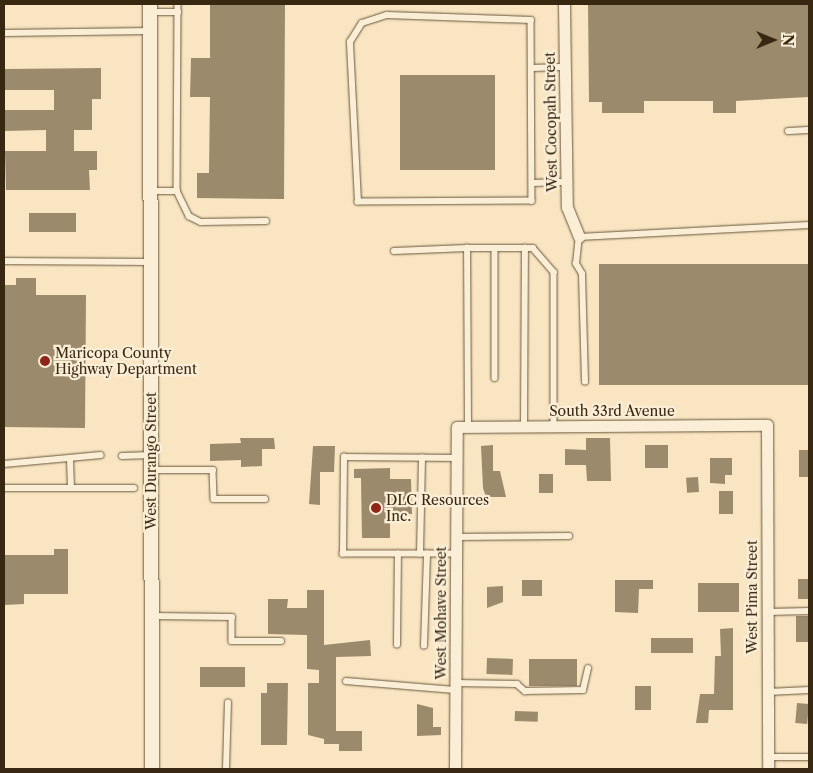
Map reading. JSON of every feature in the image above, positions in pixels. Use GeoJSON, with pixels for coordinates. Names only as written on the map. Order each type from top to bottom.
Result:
{"type":"FeatureCollection","features":[{"type":"Feature","properties":{"kind":"street","name":"West Cocopah Street"},"geometry":{"type":"LineString","coordinates":[[564,4],[568,207],[579,237]]}},
{"type":"Feature","properties":{"kind":"street","name":"West Durango Street"},"geometry":{"type":"LineString","coordinates":[[150,8],[152,769]]}},
{"type":"Feature","properties":{"kind":"street","name":"South 33rd Avenue"},"geometry":{"type":"LineString","coordinates":[[462,428],[767,425]]}},
{"type":"Feature","properties":{"kind":"street","name":"West Pima Street"},"geometry":{"type":"LineString","coordinates":[[767,425],[768,769]]}},
{"type":"Feature","properties":{"kind":"street","name":"West Mohave Street"},"geometry":{"type":"LineString","coordinates":[[455,769],[457,458],[462,428]]}},
{"type":"Feature","properties":{"kind":"lane"},"geometry":{"type":"LineString","coordinates":[[178,4],[176,191],[189,216],[201,222],[266,222]]}},
{"type":"Feature","properties":{"kind":"lane"},"geometry":{"type":"LineString","coordinates":[[150,8],[178,12]]}},
{"type":"Feature","properties":{"kind":"lane"},"geometry":{"type":"LineString","coordinates":[[380,16],[526,19],[533,26],[533,183],[533,198],[528,203],[358,202],[350,42],[356,28],[380,16]]}},
{"type":"Feature","properties":{"kind":"lane"},"geometry":{"type":"LineString","coordinates":[[4,33],[150,31]]}},
{"type":"Feature","properties":{"kind":"lane"},"geometry":{"type":"LineString","coordinates":[[533,68],[565,67]]}},
{"type":"Feature","properties":{"kind":"lane"},"geometry":{"type":"LineString","coordinates":[[788,131],[809,130]]}},
{"type":"Feature","properties":{"kind":"lane"},"geometry":{"type":"LineString","coordinates":[[533,183],[567,182]]}},
{"type":"Feature","properties":{"kind":"lane"},"geometry":{"type":"LineString","coordinates":[[150,191],[176,191]]}},
{"type":"Feature","properties":{"kind":"lane"},"geometry":{"type":"LineString","coordinates":[[585,382],[582,274],[576,264],[579,237],[809,225]]}},
{"type":"Feature","properties":{"kind":"lane"},"geometry":{"type":"LineString","coordinates":[[462,428],[467,248]]}},
{"type":"Feature","properties":{"kind":"lane"},"geometry":{"type":"LineString","coordinates":[[394,252],[467,248],[533,248],[554,272],[554,427]]}},
{"type":"Feature","properties":{"kind":"lane"},"geometry":{"type":"LineString","coordinates":[[495,248],[495,378]]}},
{"type":"Feature","properties":{"kind":"lane"},"geometry":{"type":"LineString","coordinates":[[524,427],[525,248]]}},
{"type":"Feature","properties":{"kind":"lane"},"geometry":{"type":"LineString","coordinates":[[4,261],[151,262]]}},
{"type":"Feature","properties":{"kind":"lane"},"geometry":{"type":"LineString","coordinates":[[4,464],[70,461],[102,455]]}},
{"type":"Feature","properties":{"kind":"lane"},"geometry":{"type":"LineString","coordinates":[[122,456],[151,455]]}},
{"type":"Feature","properties":{"kind":"lane"},"geometry":{"type":"LineString","coordinates":[[456,554],[342,554],[344,457],[457,458]]}},
{"type":"Feature","properties":{"kind":"lane"},"geometry":{"type":"LineString","coordinates":[[422,458],[424,646]]}},
{"type":"Feature","properties":{"kind":"lane"},"geometry":{"type":"LineString","coordinates":[[70,461],[71,488]]}},
{"type":"Feature","properties":{"kind":"lane"},"geometry":{"type":"LineString","coordinates":[[151,470],[213,470],[214,499],[265,499]]}},
{"type":"Feature","properties":{"kind":"lane"},"geometry":{"type":"LineString","coordinates":[[4,488],[134,488]]}},
{"type":"Feature","properties":{"kind":"lane"},"geometry":{"type":"LineString","coordinates":[[456,537],[569,536]]}},
{"type":"Feature","properties":{"kind":"lane"},"geometry":{"type":"LineString","coordinates":[[397,645],[398,554]]}},
{"type":"Feature","properties":{"kind":"lane"},"geometry":{"type":"LineString","coordinates":[[767,612],[809,611]]}},
{"type":"Feature","properties":{"kind":"lane"},"geometry":{"type":"LineString","coordinates":[[152,616],[232,617],[232,641],[281,641]]}},
{"type":"Feature","properties":{"kind":"lane"},"geometry":{"type":"LineString","coordinates":[[346,682],[455,686],[517,684],[525,691],[583,690],[588,669]]}},
{"type":"Feature","properties":{"kind":"lane"},"geometry":{"type":"LineString","coordinates":[[768,692],[809,690]]}},
{"type":"Feature","properties":{"kind":"lane"},"geometry":{"type":"LineString","coordinates":[[226,769],[228,703]]}},
{"type":"Feature","properties":{"kind":"lane"},"geometry":{"type":"LineString","coordinates":[[768,757],[809,757]]}},
{"type":"Feature","properties":{"kind":"building"},"geometry":{"type":"Polygon","coordinates":[[[210,4],[285,5],[284,199],[197,198],[197,173],[209,173],[210,97],[190,97],[191,58],[210,58],[210,4]]]}},
{"type":"Feature","properties":{"kind":"building"},"geometry":{"type":"Polygon","coordinates":[[[588,4],[809,4],[809,97],[736,101],[736,113],[713,113],[713,101],[644,101],[644,113],[602,113],[602,102],[589,102],[588,4]]]}},
{"type":"Feature","properties":{"kind":"building"},"geometry":{"type":"Polygon","coordinates":[[[101,68],[101,99],[92,99],[92,130],[74,130],[74,151],[97,151],[97,170],[89,170],[90,190],[6,190],[5,151],[46,151],[46,130],[5,131],[4,110],[54,110],[54,90],[5,90],[5,69],[101,68]]]}},
{"type":"Feature","properties":{"kind":"building"},"geometry":{"type":"Polygon","coordinates":[[[400,75],[495,75],[495,170],[400,170],[400,75]]]}},
{"type":"Feature","properties":{"kind":"building"},"geometry":{"type":"Polygon","coordinates":[[[29,213],[76,213],[76,232],[29,232],[29,213]]]}},
{"type":"Feature","properties":{"kind":"building"},"geometry":{"type":"Polygon","coordinates":[[[599,264],[809,264],[809,385],[599,385],[599,264]]]}},
{"type":"Feature","properties":{"kind":"building","name":"Maricopa County Highway Department"},"geometry":{"type":"Polygon","coordinates":[[[16,278],[36,278],[36,295],[86,295],[85,428],[4,427],[4,285],[16,285],[16,278]]]}},
{"type":"Feature","properties":{"kind":"building"},"geometry":{"type":"Polygon","coordinates":[[[240,438],[274,438],[275,449],[262,449],[262,466],[241,467],[241,460],[210,461],[210,444],[241,443],[240,438]]]}},
{"type":"Feature","properties":{"kind":"building"},"geometry":{"type":"Polygon","coordinates":[[[586,438],[610,438],[611,481],[587,481],[586,465],[565,465],[565,449],[586,450],[586,438]]]}},
{"type":"Feature","properties":{"kind":"building"},"geometry":{"type":"Polygon","coordinates":[[[493,445],[493,471],[500,471],[506,497],[486,497],[483,488],[481,446],[493,445]]]}},
{"type":"Feature","properties":{"kind":"building"},"geometry":{"type":"Polygon","coordinates":[[[645,445],[668,445],[668,468],[645,468],[645,445]]]}},
{"type":"Feature","properties":{"kind":"building"},"geometry":{"type":"Polygon","coordinates":[[[313,446],[335,446],[334,472],[320,472],[320,505],[309,504],[313,446]]]}},
{"type":"Feature","properties":{"kind":"building"},"geometry":{"type":"Polygon","coordinates":[[[799,450],[809,450],[809,477],[799,477],[799,450]]]}},
{"type":"Feature","properties":{"kind":"building"},"geometry":{"type":"Polygon","coordinates":[[[710,458],[732,458],[732,475],[725,475],[725,484],[710,483],[710,458]]]}},
{"type":"Feature","properties":{"kind":"building","name":"DLC Resources Inc."},"geometry":{"type":"Polygon","coordinates":[[[390,468],[390,479],[411,479],[412,514],[390,514],[390,538],[362,538],[361,478],[354,478],[354,469],[390,468]]]}},
{"type":"Feature","properties":{"kind":"building"},"geometry":{"type":"Polygon","coordinates":[[[539,474],[553,474],[553,493],[539,493],[539,474]]]}},
{"type":"Feature","properties":{"kind":"building"},"geometry":{"type":"Polygon","coordinates":[[[698,477],[699,492],[687,493],[686,478],[698,477]]]}},
{"type":"Feature","properties":{"kind":"building"},"geometry":{"type":"Polygon","coordinates":[[[719,491],[733,491],[733,514],[719,514],[719,491]]]}},
{"type":"Feature","properties":{"kind":"building"},"geometry":{"type":"Polygon","coordinates":[[[54,549],[68,549],[68,594],[24,594],[24,604],[4,605],[4,555],[54,555],[54,549]]]}},
{"type":"Feature","properties":{"kind":"building"},"geometry":{"type":"Polygon","coordinates":[[[798,579],[809,579],[809,599],[798,599],[798,579]]]}},
{"type":"Feature","properties":{"kind":"building"},"geometry":{"type":"Polygon","coordinates":[[[522,580],[542,580],[542,596],[522,596],[522,580]]]}},
{"type":"Feature","properties":{"kind":"building"},"geometry":{"type":"Polygon","coordinates":[[[615,580],[653,580],[653,589],[639,589],[638,613],[615,612],[615,580]]]}},
{"type":"Feature","properties":{"kind":"building"},"geometry":{"type":"Polygon","coordinates":[[[698,583],[739,583],[739,612],[698,612],[698,583]]]}},
{"type":"Feature","properties":{"kind":"building"},"geometry":{"type":"Polygon","coordinates":[[[503,586],[503,602],[487,608],[487,587],[503,586]]]}},
{"type":"Feature","properties":{"kind":"building"},"geometry":{"type":"Polygon","coordinates":[[[307,590],[324,590],[324,645],[370,640],[371,656],[336,657],[336,731],[362,731],[362,751],[339,751],[339,744],[324,744],[324,739],[308,735],[308,683],[319,683],[319,670],[307,669],[307,635],[268,634],[268,599],[288,599],[287,608],[307,608],[307,590]]]}},
{"type":"Feature","properties":{"kind":"building"},"geometry":{"type":"Polygon","coordinates":[[[796,616],[809,616],[809,642],[796,642],[796,616]]]}},
{"type":"Feature","properties":{"kind":"building"},"geometry":{"type":"Polygon","coordinates":[[[733,628],[733,710],[709,710],[708,723],[696,723],[700,694],[714,694],[715,656],[721,656],[720,629],[733,628]]]}},
{"type":"Feature","properties":{"kind":"building"},"geometry":{"type":"Polygon","coordinates":[[[651,638],[693,638],[693,653],[651,653],[651,638]]]}},
{"type":"Feature","properties":{"kind":"building"},"geometry":{"type":"Polygon","coordinates":[[[487,658],[513,659],[512,675],[486,674],[487,658]]]}},
{"type":"Feature","properties":{"kind":"building"},"geometry":{"type":"Polygon","coordinates":[[[529,659],[577,659],[577,686],[529,686],[529,659]]]}},
{"type":"Feature","properties":{"kind":"building"},"geometry":{"type":"Polygon","coordinates":[[[200,667],[245,667],[245,687],[200,687],[200,667]]]}},
{"type":"Feature","properties":{"kind":"building"},"geometry":{"type":"Polygon","coordinates":[[[267,683],[288,683],[287,745],[261,745],[261,693],[267,693],[267,683]]]}},
{"type":"Feature","properties":{"kind":"building"},"geometry":{"type":"Polygon","coordinates":[[[635,686],[651,686],[651,710],[635,710],[635,686]]]}},
{"type":"Feature","properties":{"kind":"building"},"geometry":{"type":"Polygon","coordinates":[[[797,703],[809,704],[807,724],[795,723],[797,703]]]}},
{"type":"Feature","properties":{"kind":"building"},"geometry":{"type":"Polygon","coordinates":[[[417,704],[433,708],[433,727],[441,727],[441,735],[417,736],[417,704]]]}},
{"type":"Feature","properties":{"kind":"building"},"geometry":{"type":"Polygon","coordinates":[[[515,711],[538,712],[538,722],[515,721],[515,711]]]}},
{"type":"Feature","properties":{"kind":"place","name":"Maricopa County Highway Department"},"geometry":{"type":"Point","coordinates":[45,361]}},
{"type":"Feature","properties":{"kind":"place","name":"DLC Resources Inc."},"geometry":{"type":"Point","coordinates":[376,508]}}]}
